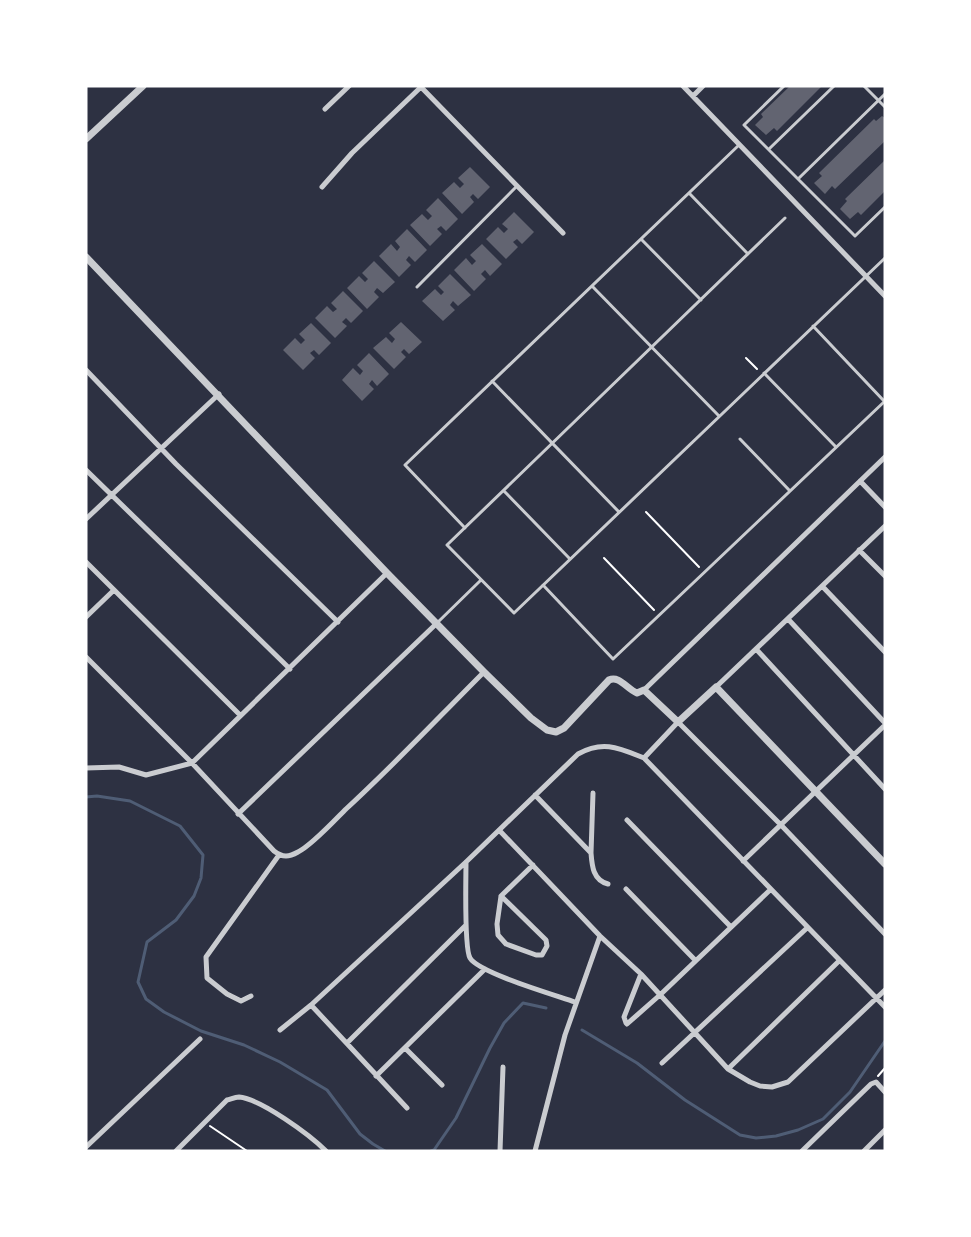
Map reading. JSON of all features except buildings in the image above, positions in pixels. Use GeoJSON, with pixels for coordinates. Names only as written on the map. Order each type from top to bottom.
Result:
{"type":"FeatureCollection","features":[{"type":"Feature","properties":{"kind":"street"},"geometry":{"type":"LineString","coordinates":[[86,139],[143,86]]}},
{"type":"Feature","properties":{"kind":"street"},"geometry":{"type":"LineString","coordinates":[[326,109],[349,86]]}},
{"type":"Feature","properties":{"kind":"street"},"geometry":{"type":"LineString","coordinates":[[683,86],[885,296]]}},
{"type":"Feature","properties":{"kind":"street"},"geometry":{"type":"LineString","coordinates":[[693,96],[703,86]]}},
{"type":"Feature","properties":{"kind":"street"},"geometry":{"type":"LineString","coordinates":[[322,187],[352,153],[421,87],[563,233]]}},
{"type":"Feature","properties":{"kind":"street"},"geometry":{"type":"LineString","coordinates":[[86,257],[219,394],[436,624],[531,718],[547,730],[556,732],[564,728],[609,680],[618,679],[630,690],[637,692],[644,690],[885,457]]}},
{"type":"Feature","properties":{"kind":"street"},"geometry":{"type":"LineString","coordinates":[[86,370],[162,449],[338,622]]}},
{"type":"Feature","properties":{"kind":"street"},"geometry":{"type":"LineString","coordinates":[[86,519],[219,394]]}},
{"type":"Feature","properties":{"kind":"street"},"geometry":{"type":"LineString","coordinates":[[86,470],[290,669]]}},
{"type":"Feature","properties":{"kind":"street"},"geometry":{"type":"LineString","coordinates":[[860,481],[885,506]]}},
{"type":"Feature","properties":{"kind":"street"},"geometry":{"type":"LineString","coordinates":[[644,758],[678,722],[885,526]]}},
{"type":"Feature","properties":{"kind":"street"},"geometry":{"type":"LineString","coordinates":[[859,550],[885,576]]}},
{"type":"Feature","properties":{"kind":"street"},"geometry":{"type":"LineString","coordinates":[[86,562],[240,715]]}},
{"type":"Feature","properties":{"kind":"street"},"geometry":{"type":"LineString","coordinates":[[86,768],[119,767],[146,775],[192,763],[387,573]]}},
{"type":"Feature","properties":{"kind":"street"},"geometry":{"type":"LineString","coordinates":[[822,586],[885,652]]}},
{"type":"Feature","properties":{"kind":"street"},"geometry":{"type":"LineString","coordinates":[[86,617],[114,590]]}},
{"type":"Feature","properties":{"kind":"street"},"geometry":{"type":"LineString","coordinates":[[743,861],[885,724],[788,619]]}},
{"type":"Feature","properties":{"kind":"street"},"geometry":{"type":"LineString","coordinates":[[238,814],[436,624]]}},
{"type":"Feature","properties":{"kind":"street"},"geometry":{"type":"LineString","coordinates":[[756,649],[852,756],[885,789]]}},
{"type":"Feature","properties":{"kind":"street"},"geometry":{"type":"LineString","coordinates":[[86,657],[192,763],[238,814],[279,855],[287,857],[300,852],[375,782],[484,672]]}},
{"type":"Feature","properties":{"kind":"street"},"geometry":{"type":"LineString","coordinates":[[716,687],[885,864]]}},
{"type":"Feature","properties":{"kind":"street"},"geometry":{"type":"LineString","coordinates":[[644,690],[781,825],[885,934]]}},
{"type":"Feature","properties":{"kind":"street"},"geometry":{"type":"LineString","coordinates":[[280,1030],[311,1005],[466,862],[578,754],[590,748],[602,746],[617,747],[644,758],[885,1008]]}},
{"type":"Feature","properties":{"kind":"street"},"geometry":{"type":"LineString","coordinates":[[593,794],[592,868],[596,876],[608,884]]}},
{"type":"Feature","properties":{"kind":"street"},"geometry":{"type":"LineString","coordinates":[[535,795],[592,852]]}},
{"type":"Feature","properties":{"kind":"street"},"geometry":{"type":"LineString","coordinates":[[627,820],[730,926]]}},
{"type":"Feature","properties":{"kind":"street"},"geometry":{"type":"LineString","coordinates":[[499,830],[600,936],[641,974],[728,1069],[750,1082],[772,1088],[788,1082],[885,990]]}},
{"type":"Feature","properties":{"kind":"street"},"geometry":{"type":"LineString","coordinates":[[252,996],[241,1001],[227,994],[207,978],[206,957],[279,855]]}},
{"type":"Feature","properties":{"kind":"street"},"geometry":{"type":"LineString","coordinates":[[466,862],[466,925],[470,959],[485,969],[575,1002]]}},
{"type":"Feature","properties":{"kind":"street"},"geometry":{"type":"LineString","coordinates":[[501,896],[546,940],[547,946],[542,955],[536,955],[506,944],[498,935],[497,924],[501,896],[533,866]]}},
{"type":"Feature","properties":{"kind":"street"},"geometry":{"type":"LineString","coordinates":[[626,889],[695,960]]}},
{"type":"Feature","properties":{"kind":"street"},"geometry":{"type":"LineString","coordinates":[[641,974],[624,1017],[627,1024],[770,890]]}},
{"type":"Feature","properties":{"kind":"street"},"geometry":{"type":"LineString","coordinates":[[347,1043],[466,925]]}},
{"type":"Feature","properties":{"kind":"street"},"geometry":{"type":"LineString","coordinates":[[662,1063],[807,928]]}},
{"type":"Feature","properties":{"kind":"street"},"geometry":{"type":"LineString","coordinates":[[535,1151],[564,1035],[600,936]]}},
{"type":"Feature","properties":{"kind":"street"},"geometry":{"type":"LineString","coordinates":[[728,1069],[839,961]]}},
{"type":"Feature","properties":{"kind":"street"},"geometry":{"type":"LineString","coordinates":[[376,1076],[485,969]]}},
{"type":"Feature","properties":{"kind":"street"},"geometry":{"type":"LineString","coordinates":[[311,1005],[407,1108]]}},
{"type":"Feature","properties":{"kind":"street"},"geometry":{"type":"LineString","coordinates":[[86,1147],[200,1039]]}},
{"type":"Feature","properties":{"kind":"street"},"geometry":{"type":"LineString","coordinates":[[405,1048],[442,1085]]}},
{"type":"Feature","properties":{"kind":"street"},"geometry":{"type":"LineString","coordinates":[[500,1151],[503,1068]]}},
{"type":"Feature","properties":{"kind":"street"},"geometry":{"type":"LineString","coordinates":[[802,1151],[871,1084],[876,1082],[885,1092]]}},
{"type":"Feature","properties":{"kind":"street"},"geometry":{"type":"LineString","coordinates":[[176,1151],[227,1100],[236,1097],[247,1099],[282,1116],[326,1151]]}},
{"type":"Feature","properties":{"kind":"street"},"geometry":{"type":"LineString","coordinates":[[864,1151],[885,1130]]}},
{"type":"Feature","properties":{"kind":"lane"},"geometry":{"type":"LineString","coordinates":[[784,86],[744,125],[855,236],[885,207]]}},
{"type":"Feature","properties":{"kind":"lane"},"geometry":{"type":"LineString","coordinates":[[769,150],[834,86]]}},
{"type":"Feature","properties":{"kind":"lane"},"geometry":{"type":"LineString","coordinates":[[864,86],[885,107]]}},
{"type":"Feature","properties":{"kind":"lane"},"geometry":{"type":"LineString","coordinates":[[798,179],[885,94]]}},
{"type":"Feature","properties":{"kind":"lane"},"geometry":{"type":"LineString","coordinates":[[465,528],[405,465],[739,145]]}},
{"type":"Feature","properties":{"kind":"lane"},"geometry":{"type":"LineString","coordinates":[[417,287],[518,186]]}},
{"type":"Feature","properties":{"kind":"lane"},"geometry":{"type":"LineString","coordinates":[[689,194],[748,254]]}},
{"type":"Feature","properties":{"kind":"lane"},"geometry":{"type":"LineString","coordinates":[[785,218],[447,545],[514,613],[885,258]]}},
{"type":"Feature","properties":{"kind":"lane"},"geometry":{"type":"LineString","coordinates":[[641,239],[701,300]]}},
{"type":"Feature","properties":{"kind":"lane"},"geometry":{"type":"LineString","coordinates":[[592,286],[719,416]]}},
{"type":"Feature","properties":{"kind":"lane"},"geometry":{"type":"LineString","coordinates":[[543,585],[613,659],[885,401],[813,326]]}},
{"type":"Feature","properties":{"kind":"lane"},"geometry":{"type":"LineString","coordinates":[[764,374],[836,447]]}},
{"type":"Feature","properties":{"kind":"lane"},"geometry":{"type":"LineString","coordinates":[[492,382],[619,512]]}},
{"type":"Feature","properties":{"kind":"lane"},"geometry":{"type":"LineString","coordinates":[[740,439],[790,491]]}},
{"type":"Feature","properties":{"kind":"lane"},"geometry":{"type":"LineString","coordinates":[[504,491],[570,559]]}},
{"type":"Feature","properties":{"kind":"lane"},"geometry":{"type":"LineString","coordinates":[[436,624],[482,580]]}},
{"type":"Feature","properties":{"kind":"path"},"geometry":{"type":"LineString","coordinates":[[746,358],[764,374]]}},
{"type":"Feature","properties":{"kind":"path"},"geometry":{"type":"LineString","coordinates":[[646,512],[704,573]]}},
{"type":"Feature","properties":{"kind":"path"},"geometry":{"type":"LineString","coordinates":[[604,558],[659,616]]}},
{"type":"Feature","properties":{"kind":"path"},"geometry":{"type":"LineString","coordinates":[[204,1122],[247,1151]]}},
{"type":"Feature","properties":{"kind":"waterway"},"geometry":{"type":"LineString","coordinates":[[86,797],[97,796],[130,801],[180,826],[203,855],[201,878],[194,896],[176,920],[147,942],[138,982],[146,999],[164,1012],[201,1031],[244,1045],[280,1062],[327,1090],[360,1134],[385,1151]]}},
{"type":"Feature","properties":{"kind":"waterway"},"geometry":{"type":"LineString","coordinates":[[431,1151],[434,1150],[456,1118],[504,1023],[523,1003],[546,1008]]}},
{"type":"Feature","properties":{"kind":"waterway"},"geometry":{"type":"LineString","coordinates":[[582,1030],[637,1063],[685,1100],[740,1135],[756,1138],[776,1136],[798,1130],[823,1119],[850,1092],[885,1041]]}}]}
